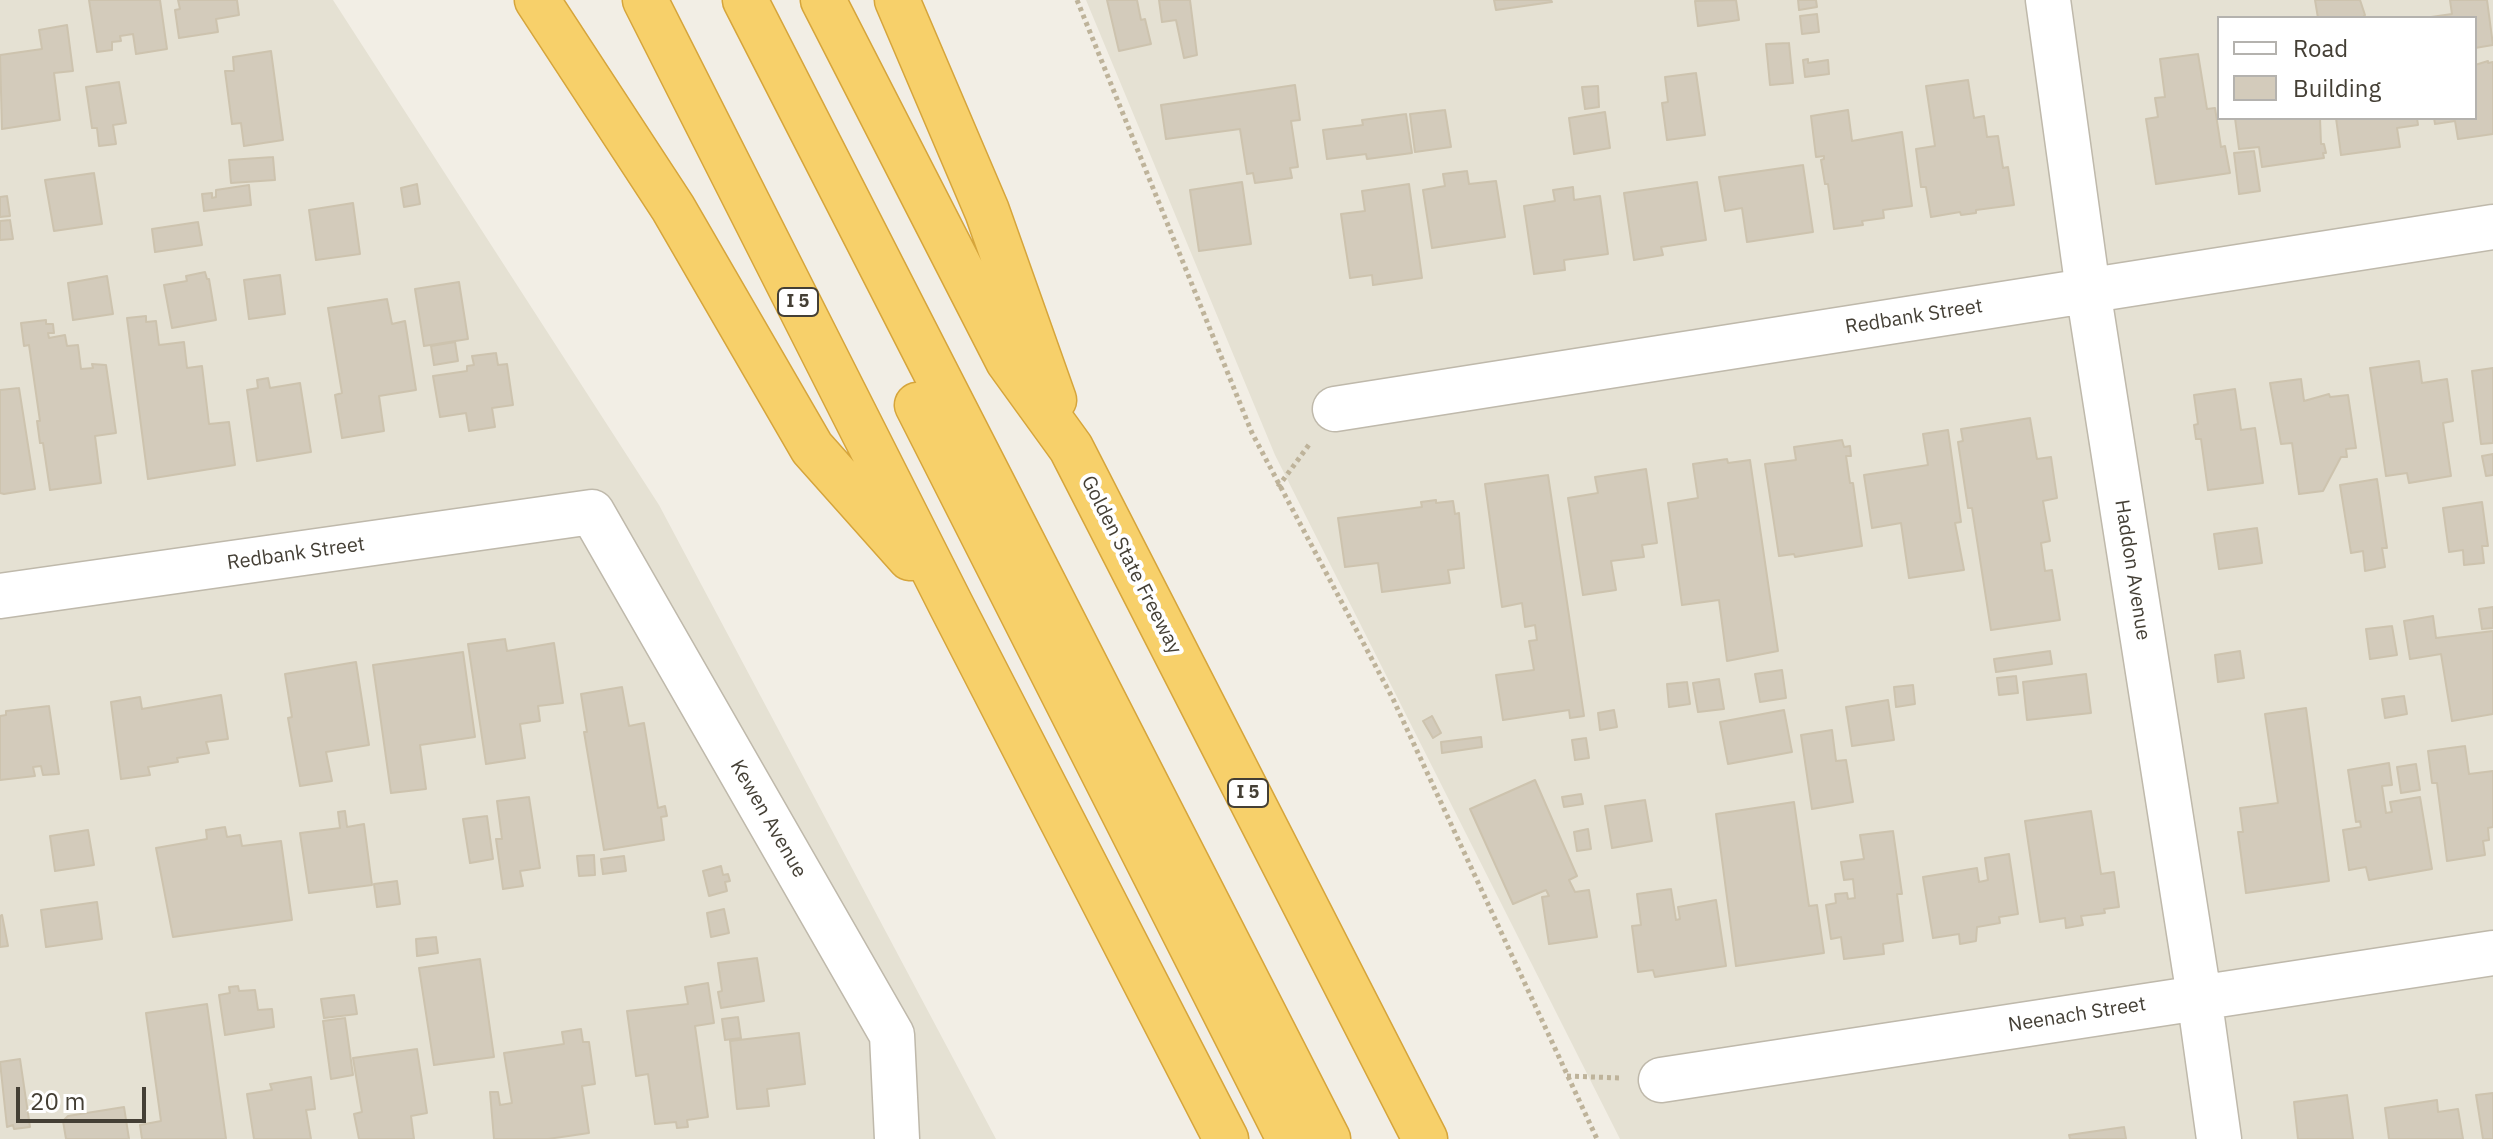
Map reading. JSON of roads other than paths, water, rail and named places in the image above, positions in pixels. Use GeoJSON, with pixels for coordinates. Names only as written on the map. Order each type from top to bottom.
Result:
{"type":"FeatureCollection","features":[{"type":"Feature","properties":{"kind":"highway"},"geometry":{"type":"LineString","coordinates":[[537,0],[673,208],[812,448],[951,605]]}},
{"type":"Feature","properties":{"kind":"highway","name":"I 5"},"geometry":{"type":"LineString","coordinates":[[645,0],[1226,1139]]}},
{"type":"Feature","properties":{"kind":"highway"},"geometry":{"type":"LineString","coordinates":[[711,0],[1289,1139]]}},
{"type":"Feature","properties":{"kind":"highway"},"geometry":{"type":"LineString","coordinates":[[745,0],[1328,1139]]}},
{"type":"Feature","properties":{"kind":"highway","name":"Golden State Freeway"},"geometry":{"type":"LineString","coordinates":[[823,0],[1008,361],[1071,448],[1425,1139]]}},
{"type":"Feature","properties":{"kind":"highway"},"geometry":{"type":"LineString","coordinates":[[897,0],[987,211],[1071,448]]}},
{"type":"Feature","properties":{"kind":"street","name":"Haddon Avenue"},"geometry":{"type":"LineString","coordinates":[[2048,0],[2088,290],[2219,1139]]}},
{"type":"Feature","properties":{"kind":"street","name":"Redbank Street"},"geometry":{"type":"LineString","coordinates":[[1335,409],[2493,227]]}},
{"type":"Feature","properties":{"kind":"street","name":"Redbank Street"},"geometry":{"type":"LineString","coordinates":[[0,596],[592,512]]}},
{"type":"Feature","properties":{"kind":"street","name":"Kewen Avenue"},"geometry":{"type":"LineString","coordinates":[[592,512],[892,1035],[897,1139]]}},
{"type":"Feature","properties":{"kind":"street","name":"Neenach Street"},"geometry":{"type":"LineString","coordinates":[[1661,1080],[2493,953]]}}]}
